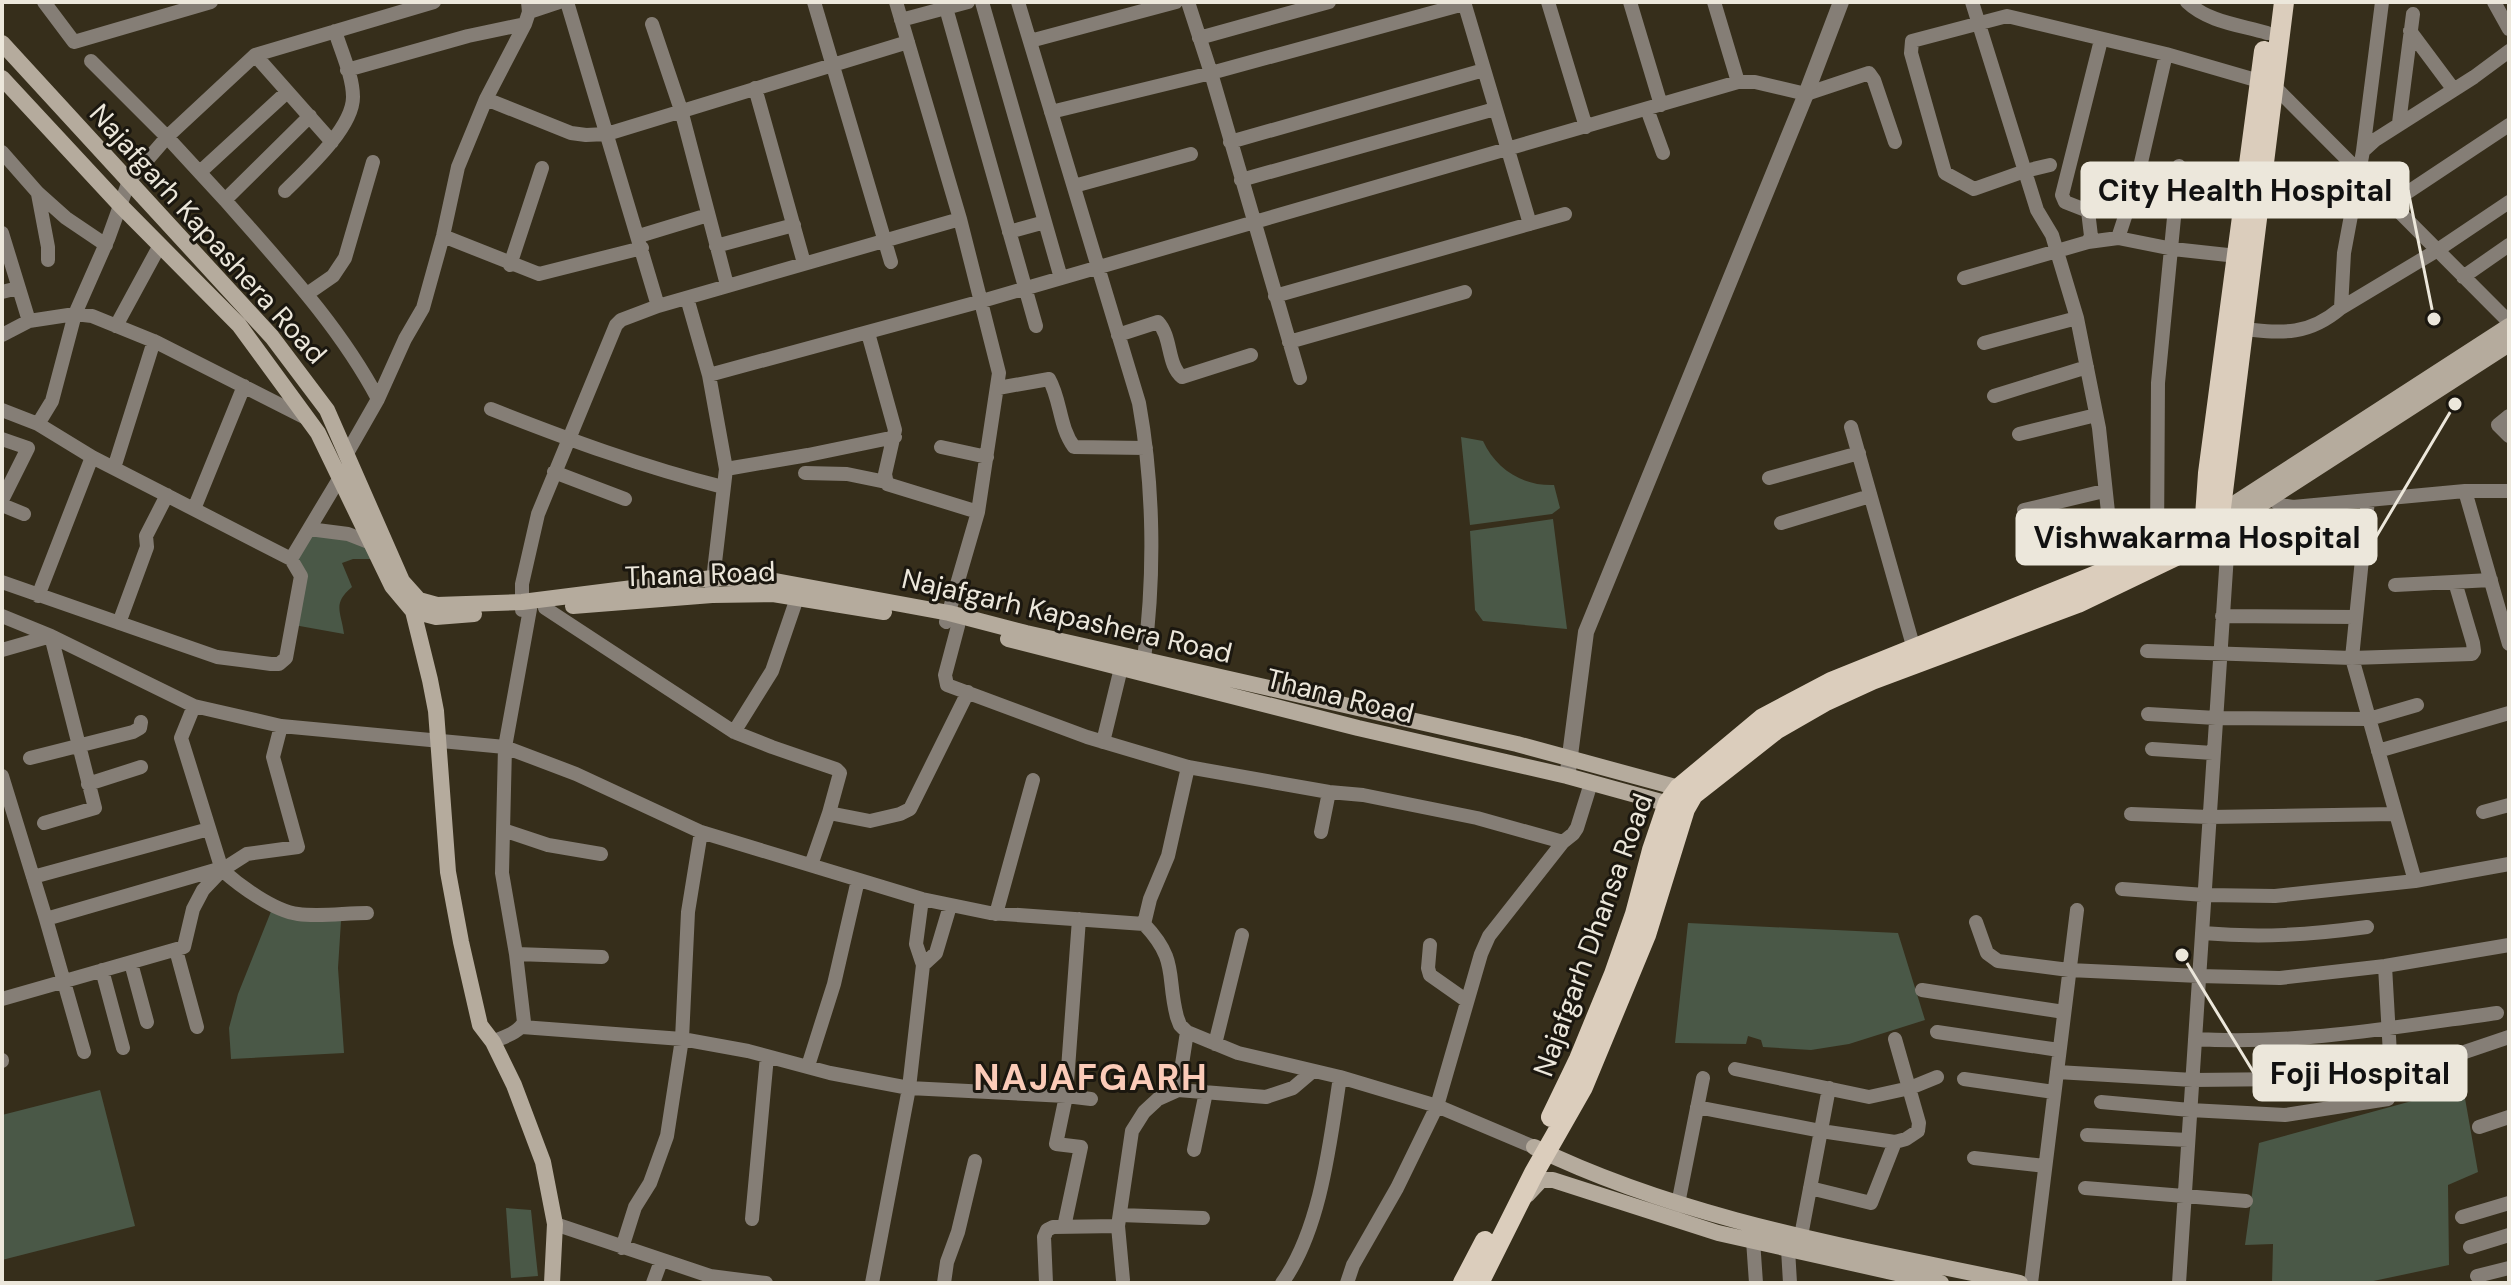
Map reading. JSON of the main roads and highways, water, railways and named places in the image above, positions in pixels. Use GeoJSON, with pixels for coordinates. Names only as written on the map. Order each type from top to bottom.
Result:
{"type":"FeatureCollection","features":[{"type":"Feature","properties":{"kind":"main road"},"geometry":{"type":"LineString","coordinates":[[2215,527],[2243,329],[2266,83],[2270,2]]}},
{"type":"Feature","properties":{"kind":"main road"},"geometry":{"type":"LineString","coordinates":[[2215,527],[2208,473],[2237,256],[2266,83],[2284,2]]}},
{"type":"Feature","properties":{"kind":"main road","name":"Najafgarh Kapashera Road"},"geometry":{"type":"LineString","coordinates":[[2,43],[272,337],[327,410],[402,581],[416,605]]}},
{"type":"Feature","properties":{"kind":"main road","name":"Najafgarh Kapashera Road"},"geometry":{"type":"LineString","coordinates":[[3,81],[239,325],[318,433],[392,586],[416,605]]}},
{"type":"Feature","properties":{"kind":"main road","name":"Najafgarh Dhansa Road"},"geometry":{"type":"LineString","coordinates":[[1683,800],[1763,718],[1787,703],[1831,682],[2114,568],[2157,544],[2215,527],[2509,324]]}},
{"type":"Feature","properties":{"kind":"main road","name":"Najafgarh Dhansa Road"},"geometry":{"type":"LineString","coordinates":[[1683,800],[1777,729],[1824,702],[1872,680],[2078,603],[2270,497],[2509,344]]}},
{"type":"Feature","properties":{"kind":"main road","name":"Najafgarh Kapashera Road"},"geometry":{"type":"LineString","coordinates":[[529,607],[770,580],[1144,659],[1569,757],[1683,800]]}},
{"type":"Feature","properties":{"kind":"main road","name":"Thana Road"},"geometry":{"type":"LineString","coordinates":[[416,605],[436,617],[712,586],[951,620],[1121,668],[1358,728],[1591,783],[1683,800]]}},
{"type":"Feature","properties":{"kind":"main road"},"geometry":{"type":"LineString","coordinates":[[416,605],[438,739],[448,872],[480,1025],[493,1042],[533,1132],[551,1194],[555,1224],[552,1283]]}},
{"type":"Feature","properties":{"kind":"main road"},"geometry":{"type":"LineString","coordinates":[[1463,1283],[1539,1150],[1583,1087],[1640,949],[1683,800]]}},
{"type":"Feature","properties":{"kind":"main road"},"geometry":{"type":"LineString","coordinates":[[1479,1283],[1534,1173],[1539,1150]]}},
{"type":"Feature","properties":{"kind":"main road"},"geometry":{"type":"LineString","coordinates":[[1539,1150],[1678,1204],[1801,1236],[2020,1283]]}},
{"type":"Feature","properties":{"kind":"main road"},"geometry":{"type":"LineString","coordinates":[[1514,1213],[1541,1180],[1553,1180],[1718,1233],[1941,1283]]}},
{"type":"Feature","properties":{"kind":"place","name":"City Health Hospital"},"geometry":{"type":"Point","coordinates":[2434,319]}},
{"type":"Feature","properties":{"kind":"place","name":"Vishwakarma Hospital"},"geometry":{"type":"Point","coordinates":[2455,404]}},
{"type":"Feature","properties":{"kind":"place","name":"Foji Hospital"},"geometry":{"type":"Point","coordinates":[2182,955]}},
{"type":"Feature","properties":{"kind":"district","name":"NAJAFGARH"},"geometry":{"type":"Point","coordinates":[1091,1077]}}]}
